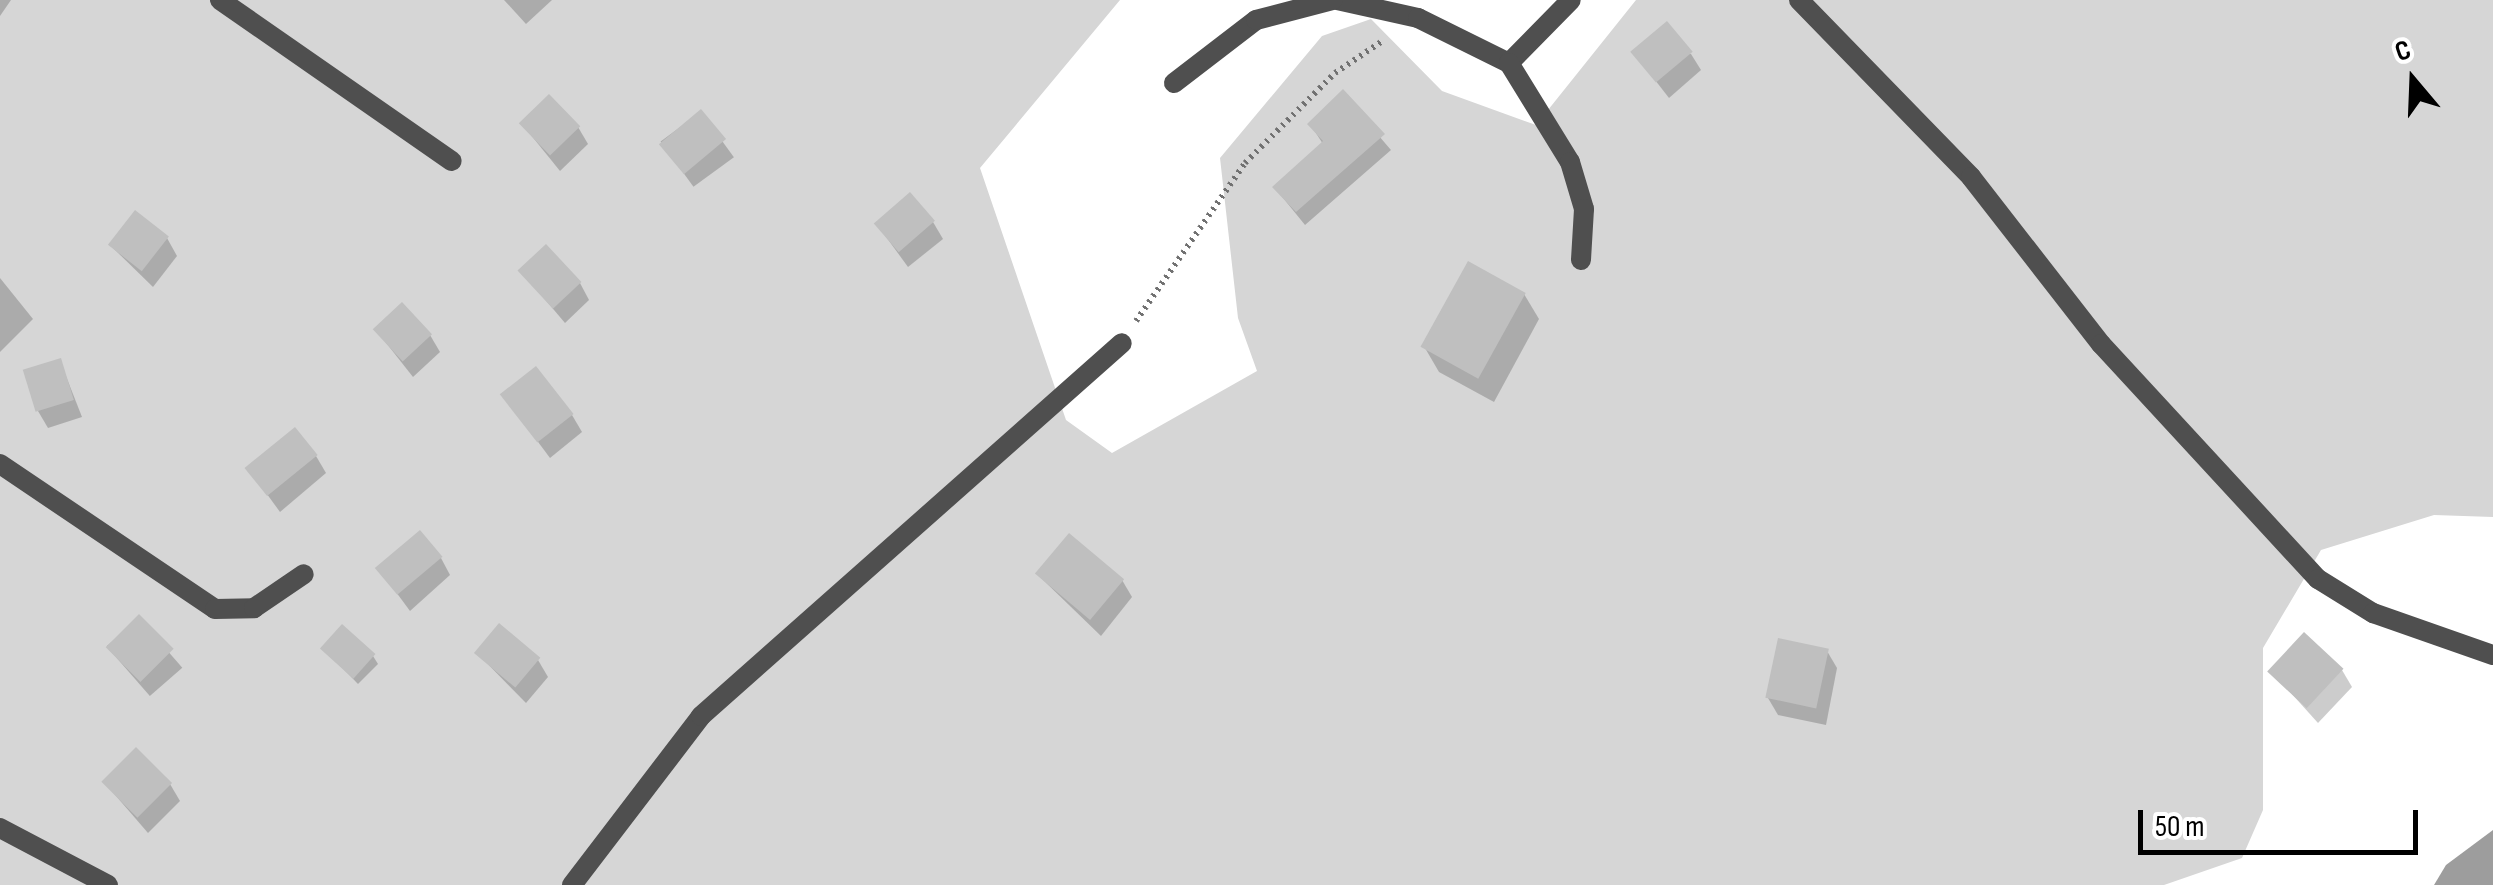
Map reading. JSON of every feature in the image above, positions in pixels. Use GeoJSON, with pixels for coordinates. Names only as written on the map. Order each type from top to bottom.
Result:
{"type":"FeatureCollection","features":[{"type":"Feature","properties":{"kind":"street"},"geometry":{"type":"LineString","coordinates":[[220,0],[452,162]]}},
{"type":"Feature","properties":{"kind":"street"},"geometry":{"type":"LineString","coordinates":[[1174,83],[1256,20],[1335,0],[1418,18],[1508,63],[1570,162],[1584,209],[1581,260]]}},
{"type":"Feature","properties":{"kind":"street"},"geometry":{"type":"LineString","coordinates":[[1508,63],[1571,0]]}},
{"type":"Feature","properties":{"kind":"street"},"geometry":{"type":"LineString","coordinates":[[1799,0],[1971,177],[2101,344],[2318,579],[2391,621],[2493,655]]}},
{"type":"Feature","properties":{"kind":"street"},"geometry":{"type":"LineString","coordinates":[[572,885],[702,716],[1122,343]]}},
{"type":"Feature","properties":{"kind":"street"},"geometry":{"type":"LineString","coordinates":[[0,464],[215,609],[254,608],[304,574]]}},
{"type":"Feature","properties":{"kind":"street"},"geometry":{"type":"LineString","coordinates":[[0,828],[108,885]]}},
{"type":"Feature","properties":{"kind":"path"},"geometry":{"type":"LineString","coordinates":[[1122,343],[1245,162],[1335,74],[1418,18]]}},
{"type":"Feature","properties":{"kind":"shaded area"},"geometry":{"type":"Polygon","coordinates":[[[0,0],[1120,0],[980,168],[1066,420],[1112,453],[1257,371],[1238,318],[1220,158],[1322,36],[1371,19],[1442,91],[1536,125],[1636,0],[2493,0],[2493,517],[2434,515],[2321,550],[2263,648],[2263,810],[2242,858],[2164,885],[0,885],[0,0]]]}},
{"type":"Feature","properties":{"kind":"shaded area"},"geometry":{"type":"Polygon","coordinates":[[[2493,830],[2493,885],[2434,885],[2446,865],[2493,830]]]}},
{"type":"Feature","properties":{"kind":"building"},"geometry":{"type":"Polygon","coordinates":[[[1667,21],[1693,52],[1656,82],[1630,52],[1667,21]]]}},
{"type":"Feature","properties":{"kind":"building"},"geometry":{"type":"Polygon","coordinates":[[[1343,89],[1385,134],[1296,212],[1272,187],[1323,141],[1307,124],[1343,89]]]}},
{"type":"Feature","properties":{"kind":"building"},"geometry":{"type":"Polygon","coordinates":[[[549,94],[580,126],[550,156],[519,123],[549,94]]]}},
{"type":"Feature","properties":{"kind":"building"},"geometry":{"type":"Polygon","coordinates":[[[701,109],[726,139],[684,174],[659,144],[701,109]]]}},
{"type":"Feature","properties":{"kind":"building"},"geometry":{"type":"Polygon","coordinates":[[[910,192],[935,221],[899,252],[874,223],[910,192]]]}},
{"type":"Feature","properties":{"kind":"building"},"geometry":{"type":"Polygon","coordinates":[[[135,210],[169,236],[142,271],[108,245],[135,210]]]}},
{"type":"Feature","properties":{"kind":"building"},"geometry":{"type":"Polygon","coordinates":[[[546,244],[581,282],[553,309],[517,271],[546,244]]]}},
{"type":"Feature","properties":{"kind":"building"},"geometry":{"type":"Polygon","coordinates":[[[1468,261],[1526,293],[1478,379],[1420,347],[1468,261]]]}},
{"type":"Feature","properties":{"kind":"building"},"geometry":{"type":"Polygon","coordinates":[[[402,302],[432,334],[403,361],[373,329],[402,302]]]}},
{"type":"Feature","properties":{"kind":"building"},"geometry":{"type":"Polygon","coordinates":[[[61,358],[74,400],[36,412],[23,370],[61,358]]]}},
{"type":"Feature","properties":{"kind":"building"},"geometry":{"type":"Polygon","coordinates":[[[536,366],[574,414],[537,442],[500,394],[536,366]]]}},
{"type":"Feature","properties":{"kind":"building"},"geometry":{"type":"Polygon","coordinates":[[[295,427],[318,455],[267,496],[244,468],[295,427]]]}},
{"type":"Feature","properties":{"kind":"building"},"geometry":{"type":"Polygon","coordinates":[[[420,530],[442,557],[397,595],[375,568],[420,530]]]}},
{"type":"Feature","properties":{"kind":"building"},"geometry":{"type":"Polygon","coordinates":[[[1069,533],[1124,579],[1090,620],[1035,574],[1069,533]]]}},
{"type":"Feature","properties":{"kind":"building"},"geometry":{"type":"Polygon","coordinates":[[[139,614],[174,649],[140,682],[106,647],[139,614]]]}},
{"type":"Feature","properties":{"kind":"building"},"geometry":{"type":"Polygon","coordinates":[[[499,623],[540,658],[515,688],[474,653],[499,623]]]}},
{"type":"Feature","properties":{"kind":"building"},"geometry":{"type":"Polygon","coordinates":[[[342,624],[375,654],[353,679],[320,649],[342,624]]]}},
{"type":"Feature","properties":{"kind":"building"},"geometry":{"type":"Polygon","coordinates":[[[2304,632],[2343,669],[2307,708],[2267,671],[2304,632]]]}},
{"type":"Feature","properties":{"kind":"building"},"geometry":{"type":"Polygon","coordinates":[[[1778,638],[1829,649],[1816,708],[1765,698],[1778,638]]]}},
{"type":"Feature","properties":{"kind":"building"},"geometry":{"type":"Polygon","coordinates":[[[136,747],[172,783],[137,818],[101,782],[136,747]]]}}]}
